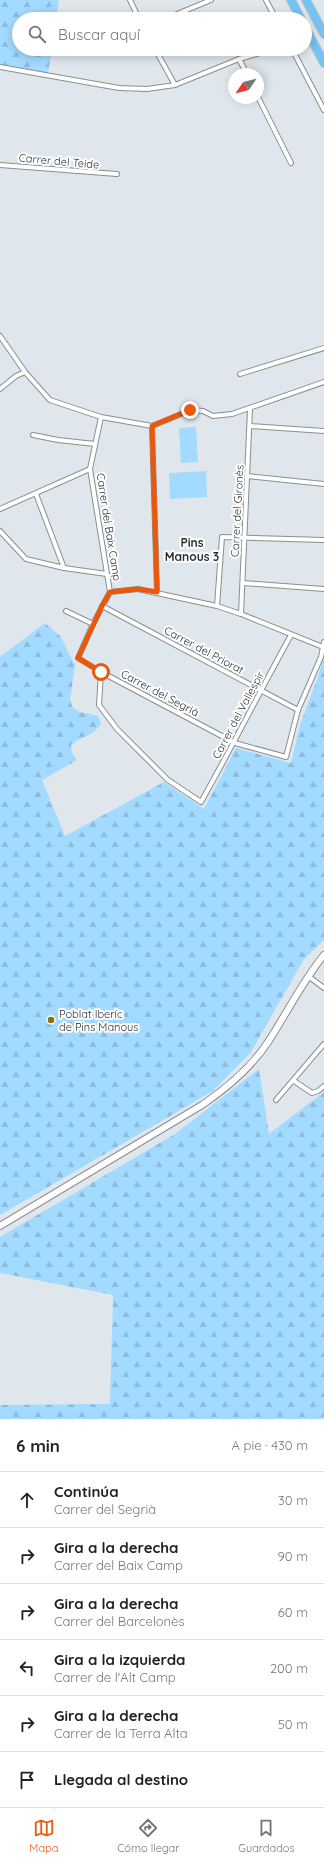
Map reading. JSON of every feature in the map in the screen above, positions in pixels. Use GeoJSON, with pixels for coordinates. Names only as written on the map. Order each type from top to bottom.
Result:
{"type":"FeatureCollection","features":[{"type":"Feature","properties":{"kind":"highway"},"geometry":{"type":"LineString","coordinates":[[291,0],[297,12]]}},
{"type":"Feature","properties":{"kind":"highway"},"geometry":{"type":"LineString","coordinates":[[306,0],[324,34]]}},
{"type":"Feature","properties":{"kind":"highway"},"geometry":{"type":"LineString","coordinates":[[312,40],[324,63]]}},
{"type":"Feature","properties":{"kind":"main road"},"geometry":{"type":"LineString","coordinates":[[0,1226],[202,1105],[226,1087],[245,1070],[267,1044],[308,976],[324,955]]}},
{"type":"Feature","properties":{"kind":"street"},"geometry":{"type":"LineString","coordinates":[[130,0],[136,12]]}},
{"type":"Feature","properties":{"kind":"street"},"geometry":{"type":"LineString","coordinates":[[182,12],[211,0]]}},
{"type":"Feature","properties":{"kind":"street"},"geometry":{"type":"LineString","coordinates":[[266,0],[272,12]]}},
{"type":"Feature","properties":{"kind":"street"},"geometry":{"type":"LineString","coordinates":[[159,56],[175,85]]}},
{"type":"Feature","properties":{"kind":"street"},"geometry":{"type":"LineString","coordinates":[[0,67],[119,88],[147,89],[175,85],[252,56]]}},
{"type":"Feature","properties":{"kind":"street"},"geometry":{"type":"LineString","coordinates":[[296,56],[324,110]]}},
{"type":"Feature","properties":{"kind":"street"},"geometry":{"type":"LineString","coordinates":[[239,60],[243,68]]}},
{"type":"Feature","properties":{"kind":"street"},"geometry":{"type":"LineString","coordinates":[[262,104],[291,163]]}},
{"type":"Feature","properties":{"kind":"street","name":"Carrer del Teide"},"geometry":{"type":"LineString","coordinates":[[0,165],[117,174]]}},
{"type":"Feature","properties":{"kind":"street"},"geometry":{"type":"LineString","coordinates":[[0,336],[24,372],[50,400],[100,416],[152,426],[190,410],[203,411],[213,416],[232,414],[324,382]]}},
{"type":"Feature","properties":{"kind":"street"},"geometry":{"type":"LineString","coordinates":[[240,374],[324,348]]}},
{"type":"Feature","properties":{"kind":"street"},"geometry":{"type":"LineString","coordinates":[[0,389],[16,376],[24,372]]}},
{"type":"Feature","properties":{"kind":"street","name":"Carrer del Gironès"},"geometry":{"type":"LineString","coordinates":[[241,614],[250,409]]}},
{"type":"Feature","properties":{"kind":"street","name":"Carrer del Baix Camp"},"geometry":{"type":"LineString","coordinates":[[78,658],[93,624],[110,592],[90,469],[100,416]]}},
{"type":"Feature","properties":{"kind":"street"},"geometry":{"type":"LineString","coordinates":[[152,426],[157,592]]}},
{"type":"Feature","properties":{"kind":"street"},"geometry":{"type":"LineString","coordinates":[[250,426],[324,431]]}},
{"type":"Feature","properties":{"kind":"street"},"geometry":{"type":"LineString","coordinates":[[33,436],[95,444]]}},
{"type":"Feature","properties":{"kind":"street"},"geometry":{"type":"LineString","coordinates":[[0,508],[36,494],[90,469]]}},
{"type":"Feature","properties":{"kind":"street"},"geometry":{"type":"LineString","coordinates":[[248,476],[324,484]]}},
{"type":"Feature","properties":{"kind":"street"},"geometry":{"type":"LineString","coordinates":[[36,494],[64,568]]}},
{"type":"Feature","properties":{"kind":"street"},"geometry":{"type":"LineString","coordinates":[[0,531],[26,559],[64,568],[107,574]]}},
{"type":"Feature","properties":{"kind":"street"},"geometry":{"type":"LineString","coordinates":[[217,606],[222,537],[324,540]]}},
{"type":"Feature","properties":{"kind":"street"},"geometry":{"type":"LineString","coordinates":[[243,583],[324,589]]}},
{"type":"Feature","properties":{"kind":"street"},"geometry":{"type":"LineString","coordinates":[[110,592],[138,589],[217,606],[323,647]]}},
{"type":"Feature","properties":{"kind":"street","name":"Carrer del Priorat"},"geometry":{"type":"LineString","coordinates":[[102,606],[298,710]]}},
{"type":"Feature","properties":{"kind":"street"},"geometry":{"type":"LineString","coordinates":[[66,610],[93,624]]}},
{"type":"Feature","properties":{"kind":"street","name":"Carrer del Vallespir"},"geometry":{"type":"LineString","coordinates":[[101,672],[99,705],[117,729],[168,780],[201,802],[235,743],[261,690],[291,635]]}},
{"type":"Feature","properties":{"kind":"street"},"geometry":{"type":"LineString","coordinates":[[298,710],[315,675],[324,642]]}},
{"type":"Feature","properties":{"kind":"street","name":"Carrer del Segrià"},"geometry":{"type":"LineString","coordinates":[[78,658],[101,672],[235,743],[286,757],[298,710]]}},
{"type":"Feature","properties":{"kind":"street"},"geometry":{"type":"LineString","coordinates":[[308,976],[324,988]]}},
{"type":"Feature","properties":{"kind":"street"},"geometry":{"type":"LineString","coordinates":[[276,1100],[294,1081],[324,1044]]}},
{"type":"Feature","properties":{"kind":"street"},"geometry":{"type":"LineString","coordinates":[[294,1081],[312,1093],[318,1091],[324,1086]]}},
{"type":"Feature","properties":{"kind":"green space"},"geometry":{"type":"Polygon","coordinates":[[[0,0],[59,0],[57,12],[12,12],[12,56],[51,56],[48,73],[0,65],[0,0]]]}},
{"type":"Feature","properties":{"kind":"green space"},"geometry":{"type":"Polygon","coordinates":[[[196,427],[198,462],[181,463],[179,428],[196,427]]]}},
{"type":"Feature","properties":{"kind":"green space"},"geometry":{"type":"Polygon","coordinates":[[[206,471],[207,497],[170,499],[169,473],[206,471]]]}},
{"type":"Feature","properties":{"kind":"green space"},"geometry":{"type":"Polygon","coordinates":[[[45,623],[60,636],[75,665],[70,700],[73,708],[80,712],[98,716],[101,723],[95,731],[71,745],[72,753],[77,760],[42,780],[65,836],[164,782],[204,809],[236,748],[291,763],[300,725],[319,674],[324,654],[324,940],[304,959],[251,1052],[213,1091],[0,1215],[0,657],[45,623]]]}},
{"type":"Feature","properties":{"kind":"green space"},"geometry":{"type":"Polygon","coordinates":[[[259,1069],[269,1134],[324,1092],[324,1419],[0,1419],[0,1405],[110,1404],[113,1295],[0,1273],[0,1237],[175,1134],[259,1069]]]}},
{"type":"Feature","properties":{"kind":"place","name":"Poblat Iberíc de Pins Manous"},"geometry":{"type":"Point","coordinates":[51,1020]}},
{"type":"Feature","properties":{"kind":"district","name":"Pins Manous 3"},"geometry":{"type":"Point","coordinates":[192,549]}},
{"type":"Feature","properties":{"kind":"route"},"geometry":{"type":"LineString","coordinates":[[101,672],[78,658],[93,624],[110,592],[138,589],[157,592],[152,426],[171,420],[190,410]]}}]}
